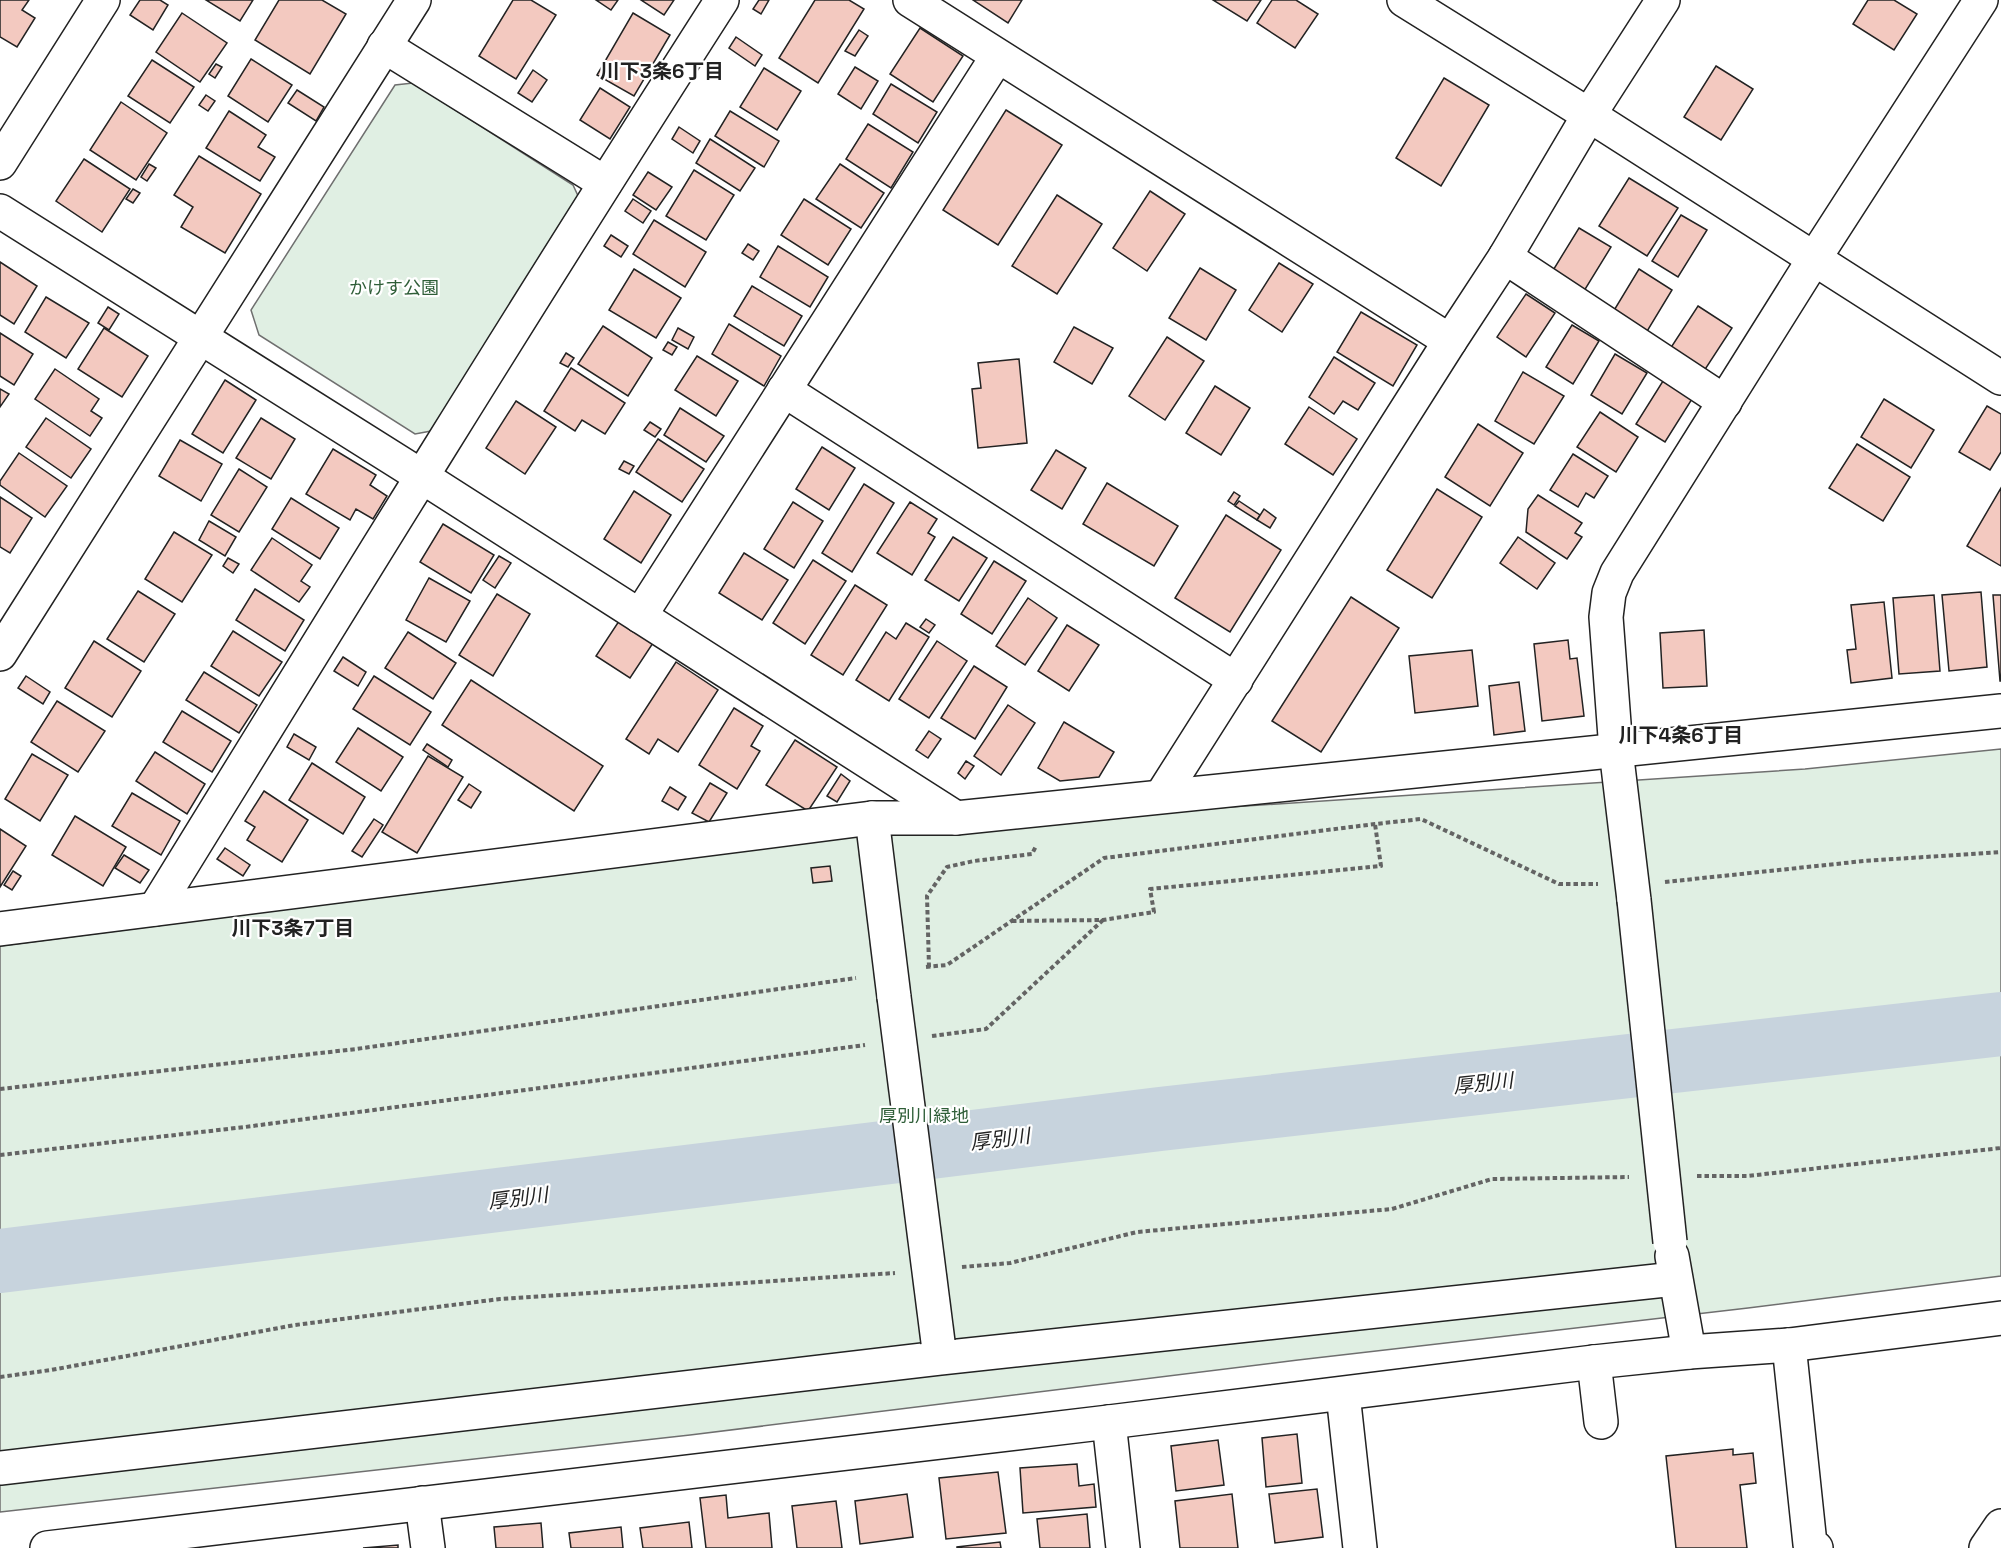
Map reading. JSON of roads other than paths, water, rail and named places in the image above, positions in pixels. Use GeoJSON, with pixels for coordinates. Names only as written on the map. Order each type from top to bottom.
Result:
{"type":"FeatureCollection","features":[{"type":"Feature","properties":{"kind":"street"},"geometry":{"type":"LineString","coordinates":[[0,163],[103,0]]}},
{"type":"Feature","properties":{"kind":"street"},"geometry":{"type":"LineString","coordinates":[[0,654],[414,0]]}},
{"type":"Feature","properties":{"kind":"street"},"geometry":{"type":"LineString","coordinates":[[155,909],[421,476],[722,0]]}},
{"type":"Feature","properties":{"kind":"street"},"geometry":{"type":"LineString","coordinates":[[909,0],[1450,341]]}},
{"type":"Feature","properties":{"kind":"street"},"geometry":{"type":"LineString","coordinates":[[1404,0],[1589,115],[2001,378]]}},
{"type":"Feature","properties":{"kind":"street"},"geometry":{"type":"LineString","coordinates":[[1162,795],[1450,341],[1506,257],[1589,115],[1664,0]]}},
{"type":"Feature","properties":{"kind":"street"},"geometry":{"type":"LineString","coordinates":[[1689,1352],[1670,1242],[1616,750],[1606,617],[1609,593],[1617,573],[1981,0]]}},
{"type":"Feature","properties":{"kind":"street"},"geometry":{"type":"LineString","coordinates":[[384,46],[605,183]]}},
{"type":"Feature","properties":{"kind":"street"},"geometry":{"type":"LineString","coordinates":[[640,616],[997,57]]}},
{"type":"Feature","properties":{"kind":"street"},"geometry":{"type":"LineString","coordinates":[[0,212],[421,476],[956,818]]}},
{"type":"Feature","properties":{"kind":"street"},"geometry":{"type":"LineString","coordinates":[[1506,257],[1725,402]]}},
{"type":"Feature","properties":{"kind":"street"},"geometry":{"type":"LineString","coordinates":[[784,390],[1236,680]]}},
{"type":"Feature","properties":{"kind":"street"},"geometry":{"type":"LineString","coordinates":[[0,929],[872,818],[956,818],[1162,795],[2001,711]]}},
{"type":"Feature","properties":{"kind":"street"},"geometry":{"type":"LineString","coordinates":[[872,818],[939,1350]]}},
{"type":"Feature","properties":{"kind":"street"},"geometry":{"type":"LineString","coordinates":[[0,1468],[939,1350],[1675,1279]]}},
{"type":"Feature","properties":{"kind":"street"},"geometry":{"type":"LineString","coordinates":[[47,1548],[1343,1394],[1594,1362],[1789,1345],[2001,1318]]}},
{"type":"Feature","properties":{"kind":"street"},"geometry":{"type":"LineString","coordinates":[[1789,1345],[1810,1544],[1816,1548]]}},
{"type":"Feature","properties":{"kind":"street"},"geometry":{"type":"LineString","coordinates":[[1594,1362],[1601,1422]]}},
{"type":"Feature","properties":{"kind":"street"},"geometry":{"type":"LineString","coordinates":[[1343,1394],[1360,1548]]}},
{"type":"Feature","properties":{"kind":"street"},"geometry":{"type":"LineString","coordinates":[[1110,1422],[1123,1548]]}},
{"type":"Feature","properties":{"kind":"street"},"geometry":{"type":"LineString","coordinates":[[423,1503],[428,1548]]}},
{"type":"Feature","properties":{"kind":"street"},"geometry":{"type":"LineString","coordinates":[[1986,1548],[2001,1526]]}},
{"type":"Feature","properties":{"kind":"waterway","name":"厚別川"},"geometry":{"type":"LineString","coordinates":[[0,1261],[1160,1119],[2001,1024]]}},
{"type":"Feature","properties":{"kind":"district","name":"川下3条6丁目"},"geometry":{"type":"Point","coordinates":[662,71]}},
{"type":"Feature","properties":{"kind":"district","name":"川下4条6丁目"},"geometry":{"type":"Point","coordinates":[1681,735]}},
{"type":"Feature","properties":{"kind":"district","name":"川下3条7丁目"},"geometry":{"type":"Point","coordinates":[293,928]}},
{"type":"Feature","properties":{"kind":"park label","name":"かけす公園"},"geometry":{"type":"Point","coordinates":[394,288]}},
{"type":"Feature","properties":{"kind":"park label","name":"厚別川緑地"},"geometry":{"type":"Point","coordinates":[924,1116]}}]}
